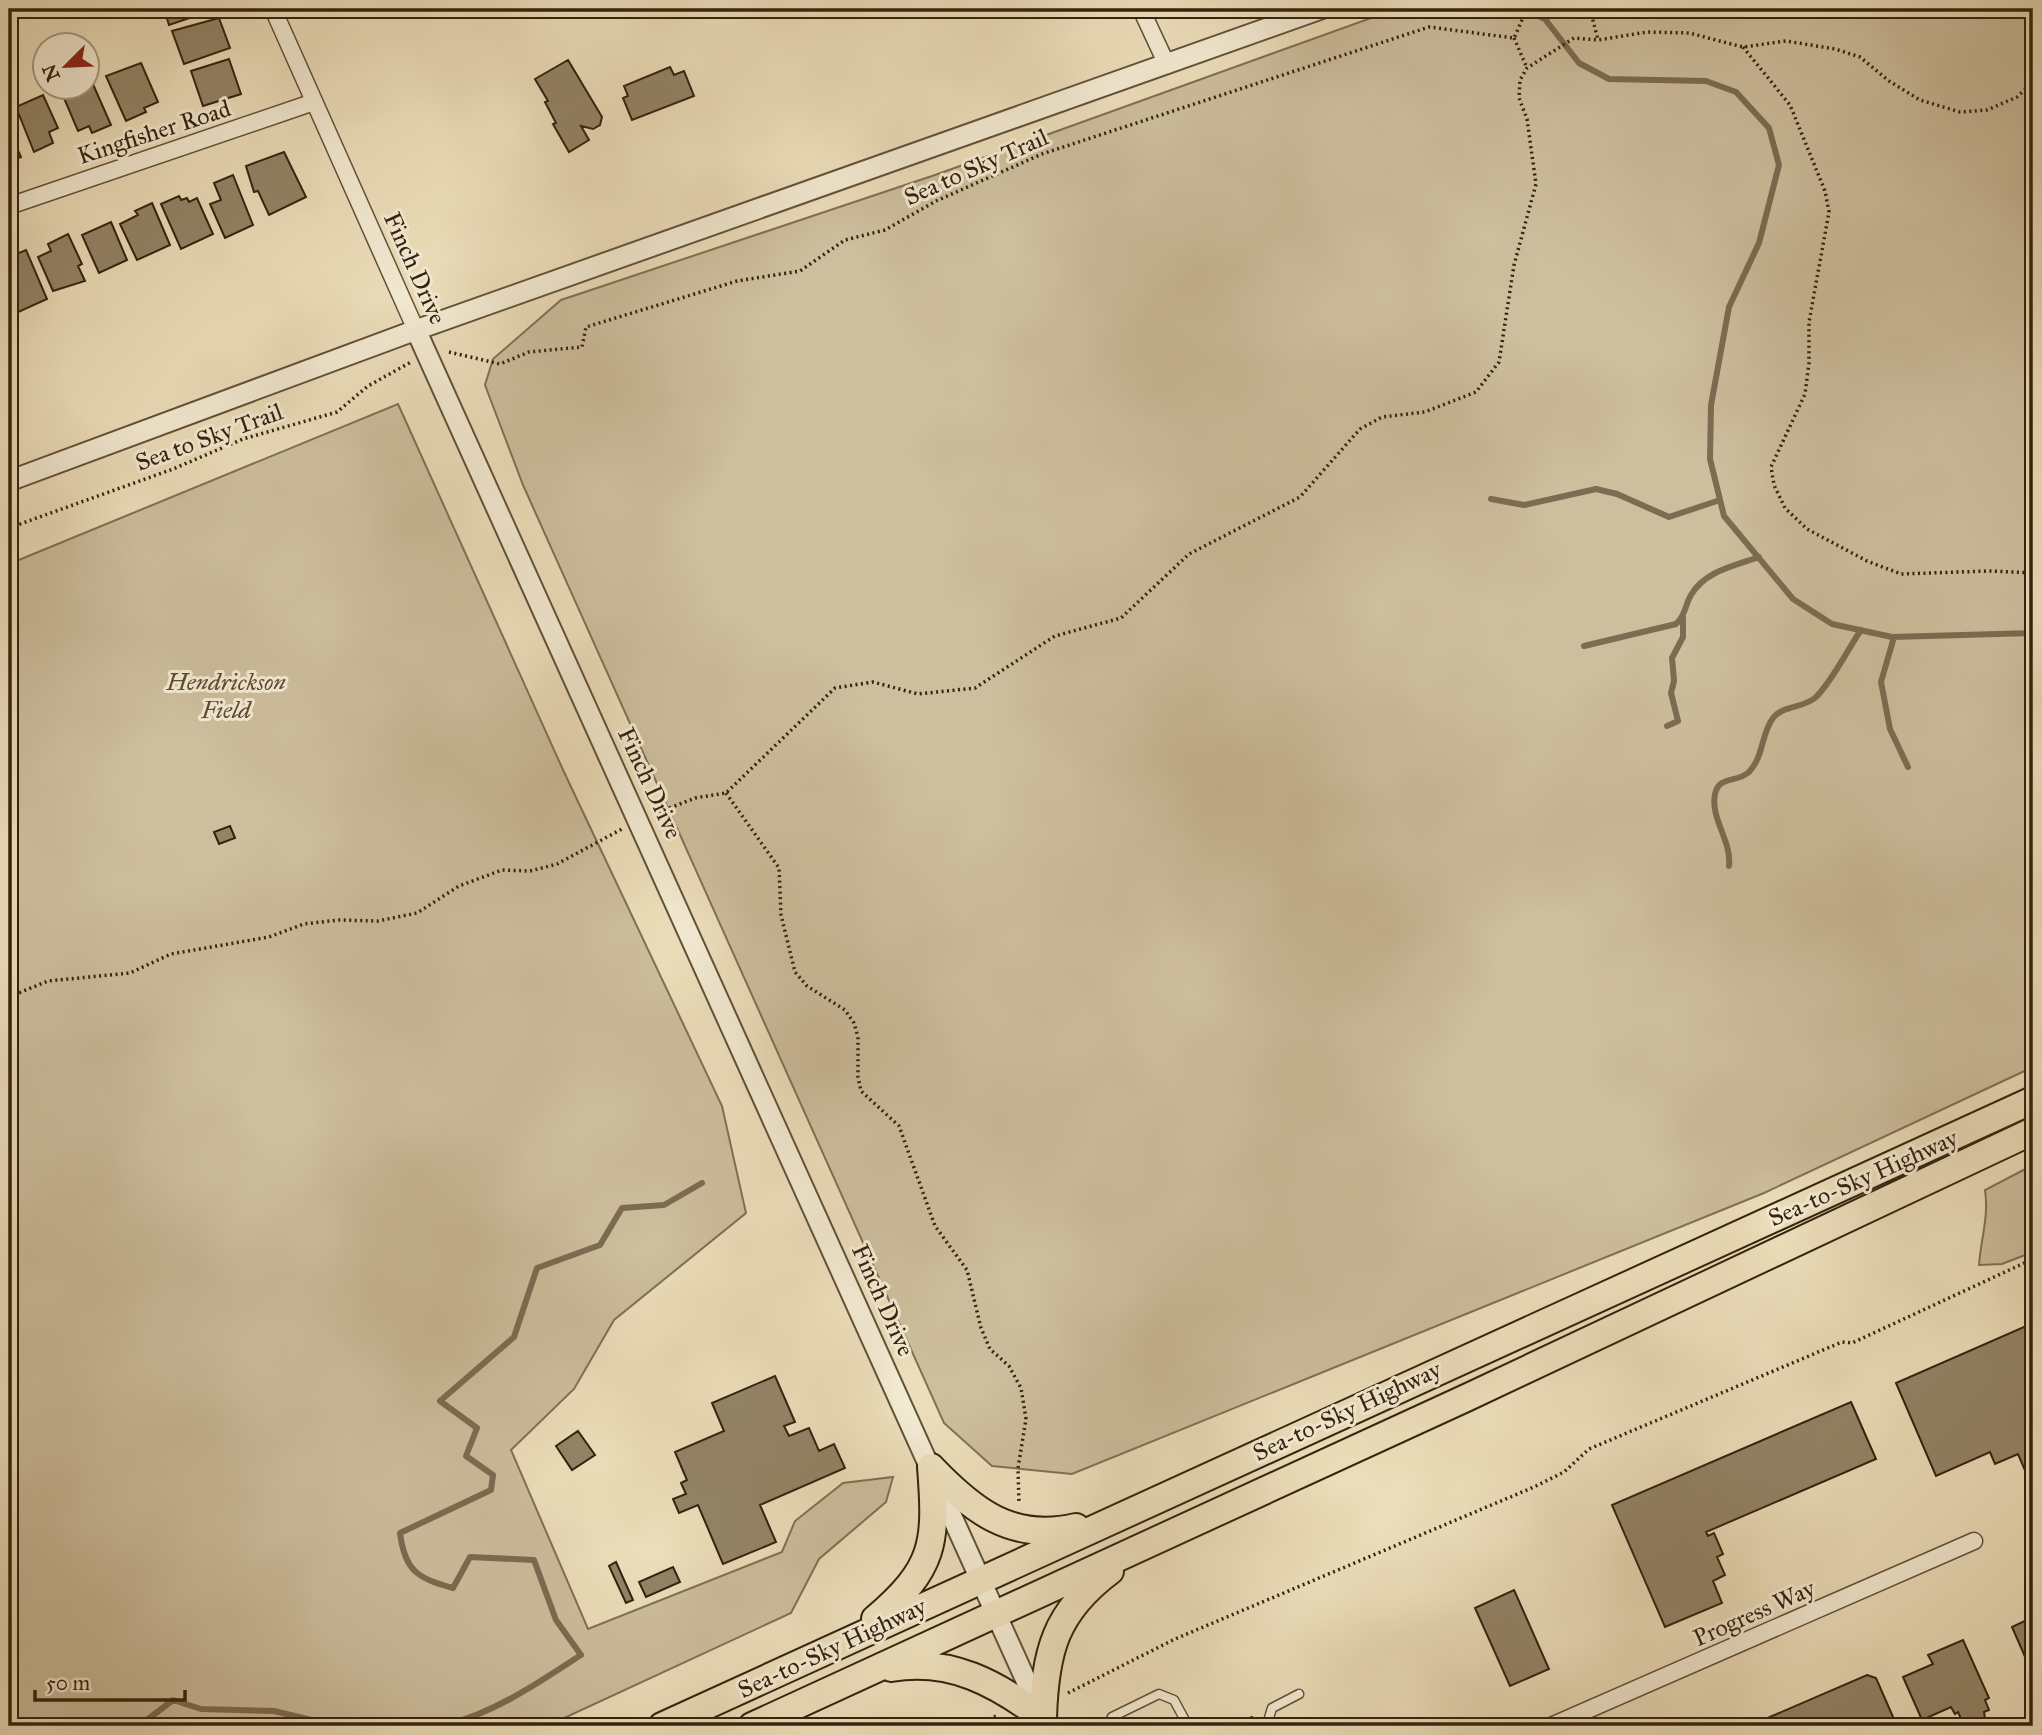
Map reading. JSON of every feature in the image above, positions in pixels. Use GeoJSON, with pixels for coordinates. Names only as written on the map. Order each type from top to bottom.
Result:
{"type":"FeatureCollection","features":[{"type":"Feature","properties":{"kind":"highway","name":"Sea-to-Sky Highway"},"geometry":{"type":"LineString","coordinates":[[662,1726],[2033,1100]]}},
{"type":"Feature","properties":{"kind":"highway","name":"Sea-to-Sky Highway"},"geometry":{"type":"LineString","coordinates":[[752,1726],[1466,1398],[2033,1131]]}},
{"type":"Feature","properties":{"kind":"highway"},"geometry":{"type":"LineString","coordinates":[[931,1467],[963,1500],[989,1517],[1013,1526],[1035,1531],[1059,1531],[1112,1519]]}},
{"type":"Feature","properties":{"kind":"highway"},"geometry":{"type":"LineString","coordinates":[[856,1636],[900,1598],[918,1576],[927,1558],[935,1518],[931,1467]]}},
{"type":"Feature","properties":{"kind":"highway"},"geometry":{"type":"LineString","coordinates":[[1045,1722],[1044,1677],[1060,1624],[1092,1584],[1142,1546]]}},
{"type":"Feature","properties":{"kind":"highway"},"geometry":{"type":"LineString","coordinates":[[869,1672],[904,1666],[938,1665],[963,1671],[1005,1691],[1045,1722]]}},
{"type":"Feature","properties":{"kind":"street","name":"Finch Drive"},"geometry":{"type":"LineString","coordinates":[[273,9],[1045,1722]]}},
{"type":"Feature","properties":{"kind":"street"},"geometry":{"type":"LineString","coordinates":[[1141,9],[1167,65]]}},
{"type":"Feature","properties":{"kind":"street"},"geometry":{"type":"LineString","coordinates":[[9,481],[416,330],[1321,9]]}},
{"type":"Feature","properties":{"kind":"street","name":"Kingfisher Road"},"geometry":{"type":"LineString","coordinates":[[9,206],[314,102]]}},
{"type":"Feature","properties":{"kind":"street","name":"Progress Way"},"geometry":{"type":"LineString","coordinates":[[1552,1726],[1974,1541]]}},
{"type":"Feature","properties":{"kind":"lane"},"geometry":{"type":"LineString","coordinates":[[1108,1726],[1112,1717],[1159,1694],[1174,1700],[1188,1726]]}},
{"type":"Feature","properties":{"kind":"lane"},"geometry":{"type":"LineString","coordinates":[[1273,1726],[1269,1718],[1272,1708],[1299,1694]]}},
{"type":"Feature","properties":{"kind":"path"},"geometry":{"type":"LineString","coordinates":[[1527,9],[1514,38],[1527,68]]}},
{"type":"Feature","properties":{"kind":"path"},"geometry":{"type":"LineString","coordinates":[[1590,9],[1598,40]]}},
{"type":"Feature","properties":{"kind":"path","name":"Sea to Sky Trail"},"geometry":{"type":"LineString","coordinates":[[442,351],[500,363],[529,352],[582,347],[586,327],[737,281],[800,271],[845,240],[885,230],[936,201],[1042,154],[1429,27],[1514,38]]}},
{"type":"Feature","properties":{"kind":"path"},"geometry":{"type":"LineString","coordinates":[[674,806],[695,798],[726,793],[835,688],[873,682],[918,694],[975,688],[1055,636],[1121,618],[1189,554],[1300,497],[1360,429],[1382,417],[1425,412],[1476,392],[1499,362],[1514,265],[1536,184],[1527,120],[1520,98],[1520,80],[1527,68],[1574,38],[1598,40],[1647,32],[1689,33],[1744,47],[1786,41],[1835,49],[1860,57],[1889,81],[1920,100],[1960,112],[1987,110],[2017,97],[2033,82]]}},
{"type":"Feature","properties":{"kind":"path"},"geometry":{"type":"LineString","coordinates":[[1744,47],[1790,106],[1825,191],[1829,212],[1809,322],[1809,363],[1805,394],[1771,467],[1774,485],[1785,508],[1807,529],[1867,561],[1901,574],[1989,571],[2033,573]]}},
{"type":"Feature","properties":{"kind":"path","name":"Sea to Sky Trail"},"geometry":{"type":"LineString","coordinates":[[9,528],[173,469],[243,439],[337,412],[368,386],[411,362]]}},
{"type":"Feature","properties":{"kind":"path"},"geometry":{"type":"LineString","coordinates":[[726,793],[779,869],[781,915],[794,972],[807,986],[845,1010],[854,1023],[858,1037],[858,1077],[861,1091],[899,1126],[935,1226],[967,1270],[981,1328],[990,1349],[1009,1366],[1021,1388],[1026,1419],[1018,1468],[1019,1508]]}},
{"type":"Feature","properties":{"kind":"path"},"geometry":{"type":"LineString","coordinates":[[9,997],[48,981],[130,973],[171,954],[269,937],[304,924],[339,920],[378,921],[417,913],[459,886],[502,870],[530,871],[556,864],[640,820]]}},
{"type":"Feature","properties":{"kind":"path"},"geometry":{"type":"LineString","coordinates":[[1068,1693],[1175,1639],[1534,1487],[1564,1472],[1589,1449],[1842,1342],[1852,1343],[2033,1259]]}},
{"type":"Feature","properties":{"kind":"green space"},"geometry":{"type":"Polygon","coordinates":[[[1396,9],[2033,9],[2033,1067],[1764,1193],[1072,1474],[992,1466],[944,1423],[523,485],[485,385],[493,359],[561,300],[935,175],[1396,9]]]}},
{"type":"Feature","properties":{"kind":"green space","name":"Hendrickson Field"},"geometry":{"type":"Polygon","coordinates":[[[398,404],[564,772],[722,1106],[746,1213],[614,1320],[574,1389],[511,1450],[588,1629],[782,1552],[795,1521],[843,1483],[893,1477],[886,1502],[819,1559],[791,1613],[547,1726],[9,1726],[9,1516],[12,1515],[9,564],[398,404]]]}},
{"type":"Feature","properties":{"kind":"green space"},"geometry":{"type":"Polygon","coordinates":[[[2033,1165],[2033,1252],[2002,1264],[1979,1265],[1985,1218],[1985,1190],[2033,1165]]]}},
{"type":"Feature","properties":{"kind":"building"},"geometry":{"type":"Polygon","coordinates":[[[164,9],[216,9],[169,25],[164,9]]]}},
{"type":"Feature","properties":{"kind":"building"},"geometry":{"type":"Polygon","coordinates":[[[219,18],[230,48],[184,64],[172,31],[219,18]]]}},
{"type":"Feature","properties":{"kind":"building"},"geometry":{"type":"Polygon","coordinates":[[[229,59],[241,94],[203,106],[191,71],[229,59]]]}},
{"type":"Feature","properties":{"kind":"building"},"geometry":{"type":"Polygon","coordinates":[[[568,60],[602,117],[600,125],[593,129],[581,126],[589,140],[569,152],[553,124],[556,123],[545,102],[548,101],[535,79],[568,60]]]}},
{"type":"Feature","properties":{"kind":"building"},"geometry":{"type":"Polygon","coordinates":[[[141,63],[158,102],[144,108],[146,112],[126,121],[106,76],[141,63]]]}},
{"type":"Feature","properties":{"kind":"building"},"geometry":{"type":"Polygon","coordinates":[[[670,67],[674,75],[684,71],[694,96],[632,120],[623,98],[628,96],[624,86],[670,67]]]}},
{"type":"Feature","properties":{"kind":"building"},"geometry":{"type":"Polygon","coordinates":[[[32,100],[46,102],[58,128],[49,132],[53,143],[34,152],[16,107],[32,100]]]}},
{"type":"Feature","properties":{"kind":"building"},"geometry":{"type":"Polygon","coordinates":[[[66,102],[101,102],[111,125],[92,133],[89,126],[78,131],[66,102]]]}},
{"type":"Feature","properties":{"kind":"building"},"geometry":{"type":"Polygon","coordinates":[[[9,131],[21,157],[9,162],[9,131]]]}},
{"type":"Feature","properties":{"kind":"building"},"geometry":{"type":"Polygon","coordinates":[[[284,152],[306,197],[269,215],[258,191],[254,192],[246,166],[284,152]]]}},
{"type":"Feature","properties":{"kind":"building"},"geometry":{"type":"Polygon","coordinates":[[[233,175],[253,225],[225,238],[210,204],[221,200],[214,183],[233,175]]]}},
{"type":"Feature","properties":{"kind":"building"},"geometry":{"type":"Polygon","coordinates":[[[179,196],[181,200],[187,198],[189,202],[197,198],[213,234],[181,249],[161,204],[179,196]]]}},
{"type":"Feature","properties":{"kind":"building"},"geometry":{"type":"Polygon","coordinates":[[[152,203],[170,245],[137,260],[120,224],[138,215],[135,211],[152,203]]]}},
{"type":"Feature","properties":{"kind":"building"},"geometry":{"type":"Polygon","coordinates":[[[111,222],[127,260],[99,273],[82,235],[111,222]]]}},
{"type":"Feature","properties":{"kind":"building"},"geometry":{"type":"Polygon","coordinates":[[[68,234],[82,264],[78,266],[85,281],[53,291],[38,257],[51,251],[48,244],[68,234]]]}},
{"type":"Feature","properties":{"kind":"building"},"geometry":{"type":"Polygon","coordinates":[[[26,250],[47,299],[14,314],[9,303],[9,257],[26,250]]]}},
{"type":"Feature","properties":{"kind":"building"},"geometry":{"type":"Polygon","coordinates":[[[230,826],[235,838],[219,844],[214,832],[230,826]]]}},
{"type":"Feature","properties":{"kind":"building"},"geometry":{"type":"Polygon","coordinates":[[[2033,1323],[2033,1472],[2027,1475],[2018,1454],[1995,1464],[1990,1452],[1936,1476],[1896,1383],[2033,1323]]]}},
{"type":"Feature","properties":{"kind":"building"},"geometry":{"type":"Polygon","coordinates":[[[775,1376],[795,1422],[784,1426],[789,1436],[809,1428],[819,1451],[834,1444],[845,1468],[760,1505],[776,1542],[723,1564],[698,1505],[679,1513],[673,1499],[686,1494],[681,1483],[687,1480],[675,1452],[724,1431],[712,1403],[775,1376]]]}},
{"type":"Feature","properties":{"kind":"building"},"geometry":{"type":"Polygon","coordinates":[[[1851,1402],[1876,1459],[1706,1532],[1708,1536],[1714,1533],[1723,1554],[1717,1557],[1725,1575],[1713,1581],[1722,1603],[1665,1627],[1612,1505],[1851,1402]]]}},
{"type":"Feature","properties":{"kind":"building"},"geometry":{"type":"Polygon","coordinates":[[[578,1431],[595,1455],[572,1470],[556,1446],[578,1431]]]}},
{"type":"Feature","properties":{"kind":"building"},"geometry":{"type":"Polygon","coordinates":[[[616,1562],[633,1600],[626,1603],[609,1566],[616,1562]]]}},
{"type":"Feature","properties":{"kind":"building"},"geometry":{"type":"Polygon","coordinates":[[[673,1567],[680,1582],[646,1597],[639,1582],[673,1567]]]}},
{"type":"Feature","properties":{"kind":"building"},"geometry":{"type":"Polygon","coordinates":[[[1514,1590],[1549,1669],[1510,1686],[1475,1608],[1514,1590]]]}},
{"type":"Feature","properties":{"kind":"building"},"geometry":{"type":"Polygon","coordinates":[[[2033,1617],[2033,1675],[2012,1627],[2033,1617]]]}},
{"type":"Feature","properties":{"kind":"building"},"geometry":{"type":"Polygon","coordinates":[[[1963,1640],[1989,1698],[1985,1700],[1989,1710],[1984,1712],[1985,1718],[1970,1725],[1962,1721],[1958,1712],[1955,1714],[1951,1707],[1922,1720],[1903,1677],[1933,1664],[1928,1655],[1963,1640]]]}},
{"type":"Feature","properties":{"kind":"building"},"geometry":{"type":"Polygon","coordinates":[[[1867,1675],[1876,1678],[1897,1726],[1749,1726],[1867,1675]]]}},
{"type":"Feature","properties":{"kind":"building"},"geometry":{"type":"Polygon","coordinates":[[[1252,1717],[1258,1726],[1230,1726],[1252,1717]]]}},
{"type":"Feature","properties":{"kind":"waterway"},"geometry":{"type":"LineString","coordinates":[[1523,9],[1545,19],[1579,63],[1609,79],[1706,81],[1736,92],[1769,128],[1779,165],[1759,243],[1729,307],[1711,405],[1710,459],[1724,516],[1793,599],[1832,624],[1892,637],[2033,633]]}},
{"type":"Feature","properties":{"kind":"waterway"},"geometry":{"type":"LineString","coordinates":[[1491,499],[1524,505],[1596,489],[1617,494],[1669,517],[1720,500]]}},
{"type":"Feature","properties":{"kind":"waterway"},"geometry":{"type":"LineString","coordinates":[[1584,646],[1676,624],[1682,617],[1691,595],[1704,580],[1721,570],[1759,557]]}},
{"type":"Feature","properties":{"kind":"waterway"},"geometry":{"type":"LineString","coordinates":[[1667,726],[1678,721],[1671,693],[1674,681],[1672,658],[1683,637],[1683,618]]}},
{"type":"Feature","properties":{"kind":"waterway"},"geometry":{"type":"LineString","coordinates":[[1729,866],[1727,848],[1714,803],[1717,788],[1720,784],[1749,772],[1754,766],[1773,718],[1782,711],[1816,697],[1861,630]]}},
{"type":"Feature","properties":{"kind":"waterway"},"geometry":{"type":"LineString","coordinates":[[1894,637],[1881,682],[1890,729],[1908,767]]}},
{"type":"Feature","properties":{"kind":"waterway"},"geometry":{"type":"LineString","coordinates":[[443,1726],[480,1714],[531,1687],[581,1655],[556,1620],[534,1560],[470,1557],[453,1588],[422,1576],[405,1557],[400,1533],[491,1490],[493,1475],[466,1456],[477,1428],[440,1401],[514,1337],[537,1268],[600,1245],[622,1208],[664,1205],[702,1183]]}},
{"type":"Feature","properties":{"kind":"waterway"},"geometry":{"type":"LineString","coordinates":[[139,1726],[173,1700],[201,1709],[274,1711],[336,1726]]}}]}
